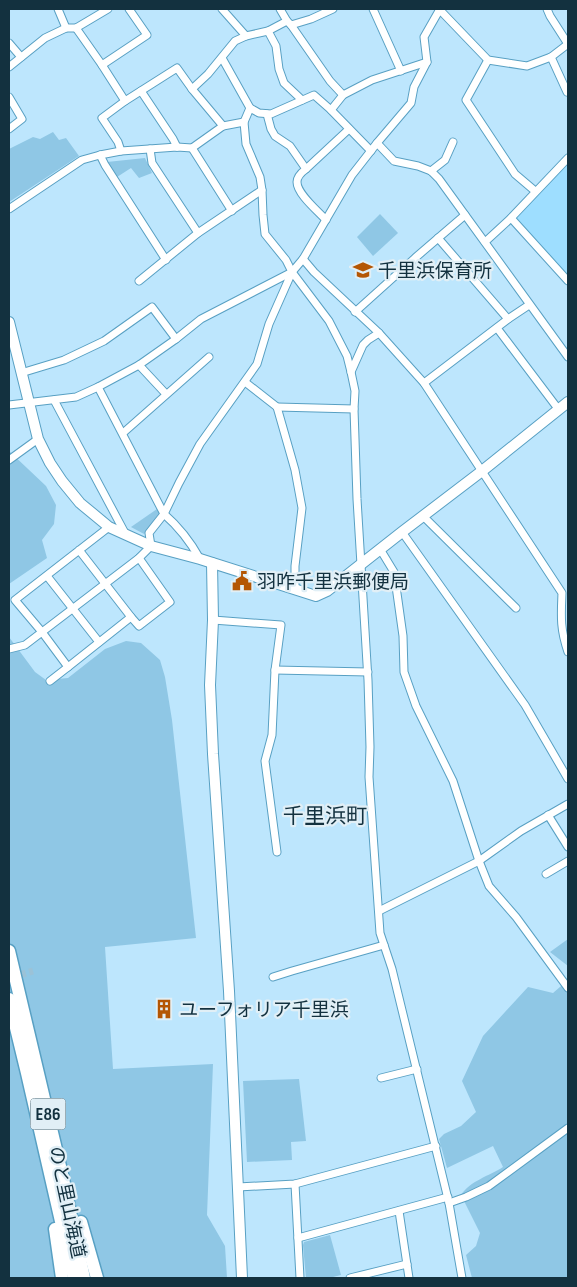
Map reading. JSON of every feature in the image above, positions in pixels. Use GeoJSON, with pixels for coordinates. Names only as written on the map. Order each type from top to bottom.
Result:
{"type":"FeatureCollection","features":[{"type":"Feature","properties":{"kind":"highway","name":"のと里山海道"},"geometry":{"type":"LineString","coordinates":[[9,951],[84,1278]]}},
{"type":"Feature","properties":{"kind":"highway","name":"のと里山海道"},"geometry":{"type":"LineString","coordinates":[[9,999],[74,1278]]}},
{"type":"Feature","properties":{"kind":"highway"},"geometry":{"type":"LineString","coordinates":[[27,1073],[30,1116],[51,1204],[62,1278]]}},
{"type":"Feature","properties":{"kind":"highway"},"geometry":{"type":"LineString","coordinates":[[46,1108],[66,1167],[97,1278]]}},
{"type":"Feature","properties":{"kind":"street"},"geometry":{"type":"LineString","coordinates":[[58,9],[66,28]]}},
{"type":"Feature","properties":{"kind":"street"},"geometry":{"type":"LineString","coordinates":[[9,67],[45,38],[66,28],[76,28],[108,9]]}},
{"type":"Feature","properties":{"kind":"street"},"geometry":{"type":"LineString","coordinates":[[102,65],[147,35],[129,9]]}},
{"type":"Feature","properties":{"kind":"street"},"geometry":{"type":"LineString","coordinates":[[222,9],[246,36]]}},
{"type":"Feature","properties":{"kind":"street"},"geometry":{"type":"LineString","coordinates":[[280,9],[330,81],[343,95]]}},
{"type":"Feature","properties":{"kind":"street"},"geometry":{"type":"LineString","coordinates":[[192,89],[208,74],[235,41],[289,23],[312,19],[333,9]]}},
{"type":"Feature","properties":{"kind":"street"},"geometry":{"type":"LineString","coordinates":[[373,9],[401,71]]}},
{"type":"Feature","properties":{"kind":"street"},"geometry":{"type":"LineString","coordinates":[[151,546],[149,533],[164,514],[200,444],[257,364],[269,324],[292,272],[303,258],[352,175],[411,103],[414,88],[427,62],[424,38],[439,9],[488,60],[527,66],[551,57],[568,44],[547,9]]}},
{"type":"Feature","properties":{"kind":"street"},"geometry":{"type":"LineString","coordinates":[[76,28],[125,101]]}},
{"type":"Feature","properties":{"kind":"street"},"geometry":{"type":"LineString","coordinates":[[268,31],[276,46],[279,69],[284,83],[302,100]]}},
{"type":"Feature","properties":{"kind":"street"},"geometry":{"type":"LineString","coordinates":[[9,43],[21,58]]}},
{"type":"Feature","properties":{"kind":"street"},"geometry":{"type":"LineString","coordinates":[[551,57],[568,91]]}},
{"type":"Feature","properties":{"kind":"street"},"geometry":{"type":"LineString","coordinates":[[222,58],[250,108],[260,113],[271,114],[314,95],[371,151]]}},
{"type":"Feature","properties":{"kind":"street"},"geometry":{"type":"LineString","coordinates":[[488,60],[466,100],[515,174],[535,192]]}},
{"type":"Feature","properties":{"kind":"street"},"geometry":{"type":"LineString","coordinates":[[331,110],[343,95],[372,80],[427,62]]}},
{"type":"Feature","properties":{"kind":"street"},"geometry":{"type":"LineString","coordinates":[[121,151],[118,142],[102,118],[177,68],[223,126]]}},
{"type":"Feature","properties":{"kind":"street"},"geometry":{"type":"LineString","coordinates":[[141,91],[177,147]]}},
{"type":"Feature","properties":{"kind":"street"},"geometry":{"type":"LineString","coordinates":[[9,97],[22,119],[9,129]]}},
{"type":"Feature","properties":{"kind":"street"},"geometry":{"type":"LineString","coordinates":[[250,108],[244,122],[246,144],[260,177],[265,234],[286,260],[292,272],[329,321],[347,356],[352,372],[355,391],[357,499],[368,672],[369,777],[380,933],[392,969],[449,1200],[462,1278]]}},
{"type":"Feature","properties":{"kind":"street"},"geometry":{"type":"LineString","coordinates":[[267,114],[275,136],[290,146],[306,169]]}},
{"type":"Feature","properties":{"kind":"street"},"geometry":{"type":"LineString","coordinates":[[9,210],[82,160],[121,151],[177,147],[192,148],[223,126],[244,122]]}},
{"type":"Feature","properties":{"kind":"street"},"geometry":{"type":"LineString","coordinates":[[326,220],[302,195],[297,183],[299,176],[349,129]]}},
{"type":"Feature","properties":{"kind":"street"},"geometry":{"type":"LineString","coordinates":[[431,171],[445,160],[453,142]]}},
{"type":"Feature","properties":{"kind":"street"},"geometry":{"type":"LineString","coordinates":[[377,143],[394,161],[431,171],[439,179],[568,356]]}},
{"type":"Feature","properties":{"kind":"street"},"geometry":{"type":"LineString","coordinates":[[192,148],[232,211]]}},
{"type":"Feature","properties":{"kind":"street"},"geometry":{"type":"LineString","coordinates":[[150,149],[152,163],[198,233]]}},
{"type":"Feature","properties":{"kind":"street"},"geometry":{"type":"LineString","coordinates":[[100,155],[166,260]]}},
{"type":"Feature","properties":{"kind":"street"},"geometry":{"type":"LineString","coordinates":[[486,242],[568,158]]}},
{"type":"Feature","properties":{"kind":"street"},"geometry":{"type":"LineString","coordinates":[[139,282],[198,233],[262,190]]}},
{"type":"Feature","properties":{"kind":"street"},"geometry":{"type":"LineString","coordinates":[[355,312],[465,215]]}},
{"type":"Feature","properties":{"kind":"street"},"geometry":{"type":"LineString","coordinates":[[510,218],[568,282]]}},
{"type":"Feature","properties":{"kind":"street"},"geometry":{"type":"LineString","coordinates":[[438,238],[508,319]]}},
{"type":"Feature","properties":{"kind":"street"},"geometry":{"type":"LineString","coordinates":[[303,258],[314,272],[378,334],[424,383],[562,592],[560,618],[568,652]]}},
{"type":"Feature","properties":{"kind":"street"},"geometry":{"type":"LineString","coordinates":[[9,405],[76,397],[98,387],[139,365],[201,319],[292,272]]}},
{"type":"Feature","properties":{"kind":"street"},"geometry":{"type":"LineString","coordinates":[[424,383],[530,304]]}},
{"type":"Feature","properties":{"kind":"street"},"geometry":{"type":"LineString","coordinates":[[21,373],[64,360],[104,341],[152,307],[176,339]]}},
{"type":"Feature","properties":{"kind":"street"},"geometry":{"type":"LineString","coordinates":[[9,322],[38,439],[62,482],[80,503],[109,527],[151,546],[200,559],[316,596],[327,591],[568,402]]}},
{"type":"Feature","properties":{"kind":"street"},"geometry":{"type":"LineString","coordinates":[[496,328],[559,410]]}},
{"type":"Feature","properties":{"kind":"street"},"geometry":{"type":"LineString","coordinates":[[352,372],[363,345],[378,334]]}},
{"type":"Feature","properties":{"kind":"street"},"geometry":{"type":"LineString","coordinates":[[123,433],[209,357]]}},
{"type":"Feature","properties":{"kind":"street"},"geometry":{"type":"LineString","coordinates":[[139,365],[166,394]]}},
{"type":"Feature","properties":{"kind":"street"},"geometry":{"type":"LineString","coordinates":[[245,382],[277,407],[295,470],[302,508],[295,589]]}},
{"type":"Feature","properties":{"kind":"street"},"geometry":{"type":"LineString","coordinates":[[98,387],[164,514],[177,526],[200,559]]}},
{"type":"Feature","properties":{"kind":"street"},"geometry":{"type":"LineString","coordinates":[[54,400],[126,536]]}},
{"type":"Feature","properties":{"kind":"street"},"geometry":{"type":"LineString","coordinates":[[277,407],[354,409]]}},
{"type":"Feature","properties":{"kind":"street"},"geometry":{"type":"LineString","coordinates":[[9,460],[38,439]]}},
{"type":"Feature","properties":{"kind":"street"},"geometry":{"type":"LineString","coordinates":[[423,516],[516,608]]}},
{"type":"Feature","properties":{"kind":"street"},"geometry":{"type":"LineString","coordinates":[[68,667],[15,600],[109,527]]}},
{"type":"Feature","properties":{"kind":"street"},"geometry":{"type":"LineString","coordinates":[[402,532],[525,705],[568,779]]}},
{"type":"Feature","properties":{"kind":"street"},"geometry":{"type":"LineString","coordinates":[[9,649],[26,645],[139,558],[151,546]]}},
{"type":"Feature","properties":{"kind":"street"},"geometry":{"type":"LineString","coordinates":[[79,550],[139,626],[170,602],[139,558]]}},
{"type":"Feature","properties":{"kind":"street"},"geometry":{"type":"LineString","coordinates":[[380,550],[394,572],[404,636],[404,672],[416,706],[453,781],[489,886],[516,917],[568,988]]}},
{"type":"Feature","properties":{"kind":"street"},"geometry":{"type":"LineString","coordinates":[[212,564],[213,620],[210,685],[229,991],[242,1278]]}},
{"type":"Feature","properties":{"kind":"street"},"geometry":{"type":"LineString","coordinates":[[47,576],[99,642]]}},
{"type":"Feature","properties":{"kind":"street"},"geometry":{"type":"LineString","coordinates":[[50,681],[131,617]]}},
{"type":"Feature","properties":{"kind":"street"},"geometry":{"type":"LineString","coordinates":[[213,620],[281,624],[272,735],[266,761],[277,852]]}},
{"type":"Feature","properties":{"kind":"street"},"geometry":{"type":"LineString","coordinates":[[276,670],[368,672]]}},
{"type":"Feature","properties":{"kind":"street"},"geometry":{"type":"LineString","coordinates":[[379,911],[479,861],[548,814],[568,804]]}},
{"type":"Feature","properties":{"kind":"street"},"geometry":{"type":"LineString","coordinates":[[548,814],[568,847]]}},
{"type":"Feature","properties":{"kind":"street"},"geometry":{"type":"LineString","coordinates":[[546,874],[568,861]]}},
{"type":"Feature","properties":{"kind":"street"},"geometry":{"type":"LineString","coordinates":[[273,977],[384,945]]}},
{"type":"Feature","properties":{"kind":"street"},"geometry":{"type":"LineString","coordinates":[[381,1078],[417,1069]]}},
{"type":"Feature","properties":{"kind":"street"},"geometry":{"type":"LineString","coordinates":[[298,1238],[399,1211],[466,1198],[489,1186],[568,1128]]}},
{"type":"Feature","properties":{"kind":"street"},"geometry":{"type":"LineString","coordinates":[[238,1187],[295,1184],[436,1146]]}},
{"type":"Feature","properties":{"kind":"street"},"geometry":{"type":"LineString","coordinates":[[295,1184],[300,1278]]}},
{"type":"Feature","properties":{"kind":"street"},"geometry":{"type":"LineString","coordinates":[[399,1211],[409,1278]]}},
{"type":"Feature","properties":{"kind":"street"},"geometry":{"type":"LineString","coordinates":[[350,1278],[407,1264]]}},
{"type":"Feature","properties":{"kind":"shaded area"},"geometry":{"type":"Polygon","coordinates":[[[53,132],[59,140],[66,138],[79,156],[9,202],[9,149],[33,137],[40,139],[53,132]]]}},
{"type":"Feature","properties":{"kind":"shaded area"},"geometry":{"type":"Polygon","coordinates":[[[145,158],[152,173],[139,178],[131,168],[117,177],[107,162],[145,158]]]}},
{"type":"Feature","properties":{"kind":"shaded area"},"geometry":{"type":"Polygon","coordinates":[[[568,164],[568,278],[514,218],[568,164]]]}},
{"type":"Feature","properties":{"kind":"shaded area"},"geometry":{"type":"Polygon","coordinates":[[[380,214],[398,233],[373,256],[357,237],[380,214]]]}},
{"type":"Feature","properties":{"kind":"shaded area"},"geometry":{"type":"Polygon","coordinates":[[[9,451],[46,486],[56,505],[54,524],[42,540],[47,558],[9,584],[9,451]]]}},
{"type":"Feature","properties":{"kind":"shaded area"},"geometry":{"type":"Polygon","coordinates":[[[157,509],[160,512],[144,534],[131,527],[157,509]]]}},
{"type":"Feature","properties":{"kind":"shaded area"},"geometry":{"type":"Polygon","coordinates":[[[9,637],[35,672],[46,680],[68,678],[105,649],[126,641],[141,643],[160,660],[165,677],[172,720],[196,938],[105,947],[113,1069],[213,1064],[207,1215],[225,1246],[227,1278],[9,1278],[9,637]]]}},
{"type":"Feature","properties":{"kind":"shaded area"},"geometry":{"type":"Polygon","coordinates":[[[568,939],[568,966],[550,952],[568,939]]]}},
{"type":"Feature","properties":{"kind":"shaded area"},"geometry":{"type":"Polygon","coordinates":[[[568,980],[568,1278],[472,1278],[466,1255],[476,1246],[480,1233],[461,1195],[475,1182],[503,1167],[493,1146],[447,1168],[439,1139],[444,1134],[461,1126],[476,1112],[462,1081],[483,1036],[528,987],[553,993],[568,980]]]}},
{"type":"Feature","properties":{"kind":"shaded area"},"geometry":{"type":"Polygon","coordinates":[[[299,1079],[306,1141],[291,1142],[292,1160],[247,1162],[243,1081],[299,1079]]]}},
{"type":"Feature","properties":{"kind":"shaded area"},"geometry":{"type":"Polygon","coordinates":[[[330,1235],[341,1275],[329,1278],[306,1278],[304,1242],[330,1235]]]}},
{"type":"Feature","properties":{"kind":"tunnel"},"geometry":{"type":"LineString","coordinates":[[9,978],[33,971]]}},
{"type":"Feature","properties":{"kind":"place","name":"千里浜保育所"},"geometry":{"type":"Point","coordinates":[363,270]}},
{"type":"Feature","properties":{"kind":"place","name":"羽咋千里浜郵便局"},"geometry":{"type":"Point","coordinates":[242,581]}},
{"type":"Feature","properties":{"kind":"place","name":"ユーフォリア千里浜"},"geometry":{"type":"Point","coordinates":[164,1009]}},
{"type":"Feature","properties":{"kind":"district","name":"千里浜町"},"geometry":{"type":"Point","coordinates":[325,816]}}]}
